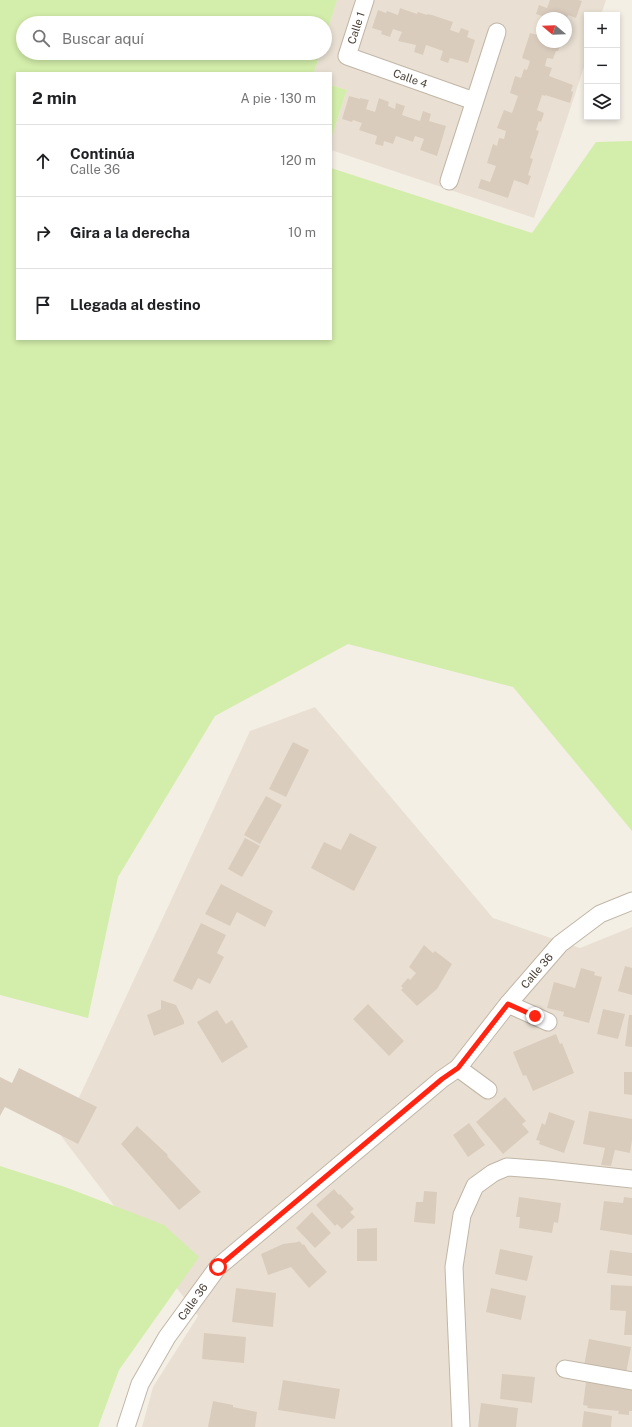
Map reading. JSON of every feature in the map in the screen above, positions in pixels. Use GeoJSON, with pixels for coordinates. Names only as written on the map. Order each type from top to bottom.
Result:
{"type":"FeatureCollection","features":[{"type":"Feature","properties":{"kind":"street","name":"Calle 1"},"geometry":{"type":"LineString","coordinates":[[347,56],[365,0]]}},
{"type":"Feature","properties":{"kind":"street"},"geometry":{"type":"LineString","coordinates":[[449,181],[497,32]]}},
{"type":"Feature","properties":{"kind":"street","name":"Calle 4"},"geometry":{"type":"LineString","coordinates":[[347,56],[474,101]]}},
{"type":"Feature","properties":{"kind":"street","name":"Calle 36"},"geometry":{"type":"LineString","coordinates":[[126,1427],[140,1384],[163,1344],[218,1267],[442,1079],[458,1068],[508,1004],[560,944],[600,914],[632,902]]}},
{"type":"Feature","properties":{"kind":"street"},"geometry":{"type":"LineString","coordinates":[[508,1004],[548,1022]]}},
{"type":"Feature","properties":{"kind":"street"},"geometry":{"type":"LineString","coordinates":[[458,1068],[488,1090]]}},
{"type":"Feature","properties":{"kind":"street"},"geometry":{"type":"LineString","coordinates":[[461,1427],[454,1267],[462,1215],[476,1186],[493,1173],[507,1167],[632,1179]]}},
{"type":"Feature","properties":{"kind":"street"},"geometry":{"type":"LineString","coordinates":[[565,1369],[632,1381]]}},
{"type":"Feature","properties":{"kind":"shaded area"},"geometry":{"type":"Polygon","coordinates":[[[337,0],[606,0],[602,12],[584,12],[584,67],[534,218],[332,150],[332,136],[347,90],[332,85],[332,72],[314,72],[318,60],[332,60],[332,16],[337,0]]]}},
{"type":"Feature","properties":{"kind":"shaded area"},"geometry":{"type":"Polygon","coordinates":[[[315,707],[493,918],[580,948],[632,927],[632,1427],[142,1427],[153,1387],[198,1316],[61,1136],[250,731],[315,707]]]}},
{"type":"Feature","properties":{"kind":"green space"},"geometry":{"type":"Polygon","coordinates":[[[0,0],[337,0],[332,16],[16,16],[16,60],[318,60],[314,72],[16,72],[16,340],[332,340],[332,168],[532,233],[596,142],[632,141],[632,831],[513,687],[348,644],[215,716],[118,877],[88,1018],[0,995],[0,0]]]}},
{"type":"Feature","properties":{"kind":"green space"},"geometry":{"type":"Polygon","coordinates":[[[332,85],[347,90],[332,136],[332,85]]]}},
{"type":"Feature","properties":{"kind":"green space"},"geometry":{"type":"Polygon","coordinates":[[[0,1166],[65,1187],[164,1225],[199,1257],[119,1370],[98,1427],[0,1427],[0,1166]]]}},
{"type":"Feature","properties":{"kind":"building"},"geometry":{"type":"Polygon","coordinates":[[[550,0],[582,1],[576,18],[572,16],[572,12],[537,12],[539,5],[547,8],[550,0]]]}},
{"type":"Feature","properties":{"kind":"building"},"geometry":{"type":"Polygon","coordinates":[[[400,8],[417,14],[418,12],[432,15],[453,22],[450,30],[459,33],[461,28],[469,31],[467,37],[475,40],[468,63],[450,58],[448,63],[440,60],[443,51],[426,45],[423,55],[414,52],[416,45],[398,41],[402,32],[393,29],[390,37],[381,34],[382,31],[372,28],[378,10],[386,13],[387,11],[398,15],[400,8]]]}},
{"type":"Feature","properties":{"kind":"building"},"geometry":{"type":"Polygon","coordinates":[[[530,33],[536,34],[536,48],[559,48],[558,51],[556,51],[553,59],[547,58],[545,66],[552,68],[549,76],[573,85],[571,91],[573,92],[570,103],[542,95],[537,110],[544,113],[536,130],[539,131],[530,158],[533,159],[528,175],[531,176],[528,185],[514,180],[508,198],[478,188],[481,179],[490,182],[496,166],[487,163],[493,144],[497,146],[499,138],[504,139],[506,131],[497,128],[504,110],[512,113],[518,96],[510,93],[515,76],[521,78],[524,69],[527,70],[530,61],[522,58],[530,33]]]}},
{"type":"Feature","properties":{"kind":"building"},"geometry":{"type":"Polygon","coordinates":[[[349,96],[369,100],[366,109],[375,112],[379,98],[389,102],[388,106],[395,109],[396,103],[405,106],[402,115],[420,121],[423,111],[431,114],[429,121],[446,126],[437,156],[420,150],[424,139],[415,136],[413,142],[396,136],[393,144],[384,141],[383,146],[375,144],[377,136],[359,130],[362,123],[342,119],[349,96]]]}},
{"type":"Feature","properties":{"kind":"building"},"geometry":{"type":"Polygon","coordinates":[[[293,742],[309,750],[286,797],[269,789],[293,742]]]}},
{"type":"Feature","properties":{"kind":"building"},"geometry":{"type":"Polygon","coordinates":[[[266,796],[282,805],[260,844],[244,835],[266,796]]]}},
{"type":"Feature","properties":{"kind":"building"},"geometry":{"type":"Polygon","coordinates":[[[350,833],[377,847],[354,891],[311,868],[324,842],[341,850],[350,833]]]}},
{"type":"Feature","properties":{"kind":"building"},"geometry":{"type":"Polygon","coordinates":[[[245,838],[260,846],[242,877],[228,869],[245,838]]]}},
{"type":"Feature","properties":{"kind":"building"},"geometry":{"type":"Polygon","coordinates":[[[221,884],[273,911],[265,927],[237,912],[230,926],[205,914],[221,884]]]}},
{"type":"Feature","properties":{"kind":"building"},"geometry":{"type":"Polygon","coordinates":[[[201,923],[226,935],[217,953],[224,957],[210,984],[198,978],[192,990],[173,981],[201,923]]]}},
{"type":"Feature","properties":{"kind":"building"},"geometry":{"type":"Polygon","coordinates":[[[424,945],[433,953],[435,951],[452,964],[437,989],[417,1006],[401,990],[403,988],[401,986],[408,978],[410,980],[416,973],[409,967],[424,945]]]}},
{"type":"Feature","properties":{"kind":"building"},"geometry":{"type":"Polygon","coordinates":[[[625,966],[632,968],[632,995],[618,991],[625,966]]]}},
{"type":"Feature","properties":{"kind":"building"},"geometry":{"type":"Polygon","coordinates":[[[581,968],[595,972],[594,975],[602,977],[589,1023],[563,1016],[564,1012],[547,1008],[554,982],[575,988],[581,968]]]}},
{"type":"Feature","properties":{"kind":"building"},"geometry":{"type":"Polygon","coordinates":[[[161,1000],[176,1005],[184,1024],[154,1036],[147,1015],[161,1009],[161,1000]]]}},
{"type":"Feature","properties":{"kind":"building"},"geometry":{"type":"Polygon","coordinates":[[[368,1004],[404,1041],[389,1056],[353,1019],[368,1004]]]}},
{"type":"Feature","properties":{"kind":"building"},"geometry":{"type":"Polygon","coordinates":[[[603,1009],[625,1014],[618,1039],[597,1034],[603,1009]]]}},
{"type":"Feature","properties":{"kind":"building"},"geometry":{"type":"Polygon","coordinates":[[[217,1010],[226,1024],[232,1020],[248,1047],[222,1063],[197,1022],[217,1010]]]}},
{"type":"Feature","properties":{"kind":"building"},"geometry":{"type":"Polygon","coordinates":[[[629,1015],[632,1015],[632,1047],[625,1046],[629,1015]]]}},
{"type":"Feature","properties":{"kind":"building"},"geometry":{"type":"Polygon","coordinates":[[[556,1034],[560,1044],[562,1043],[574,1073],[533,1091],[526,1075],[523,1076],[513,1052],[556,1034]]]}},
{"type":"Feature","properties":{"kind":"building"},"geometry":{"type":"Polygon","coordinates":[[[19,1068],[97,1107],[78,1144],[5,1107],[0,1116],[0,1077],[12,1083],[19,1068]]]}},
{"type":"Feature","properties":{"kind":"building"},"geometry":{"type":"Polygon","coordinates":[[[624,1072],[632,1072],[632,1095],[624,1094],[624,1072]]]}},
{"type":"Feature","properties":{"kind":"building"},"geometry":{"type":"Polygon","coordinates":[[[505,1097],[526,1121],[522,1124],[529,1132],[503,1154],[476,1122],[505,1097]]]}},
{"type":"Feature","properties":{"kind":"building"},"geometry":{"type":"Polygon","coordinates":[[[589,1111],[632,1119],[632,1140],[630,1153],[615,1150],[611,1166],[601,1165],[605,1148],[583,1144],[589,1111]]]}},
{"type":"Feature","properties":{"kind":"building"},"geometry":{"type":"Polygon","coordinates":[[[549,1112],[575,1121],[564,1153],[539,1144],[540,1141],[536,1140],[542,1123],[545,1125],[549,1112]]]}},
{"type":"Feature","properties":{"kind":"building"},"geometry":{"type":"Polygon","coordinates":[[[469,1123],[485,1145],[468,1157],[453,1135],[469,1123]]]}},
{"type":"Feature","properties":{"kind":"building"},"geometry":{"type":"Polygon","coordinates":[[[137,1126],[168,1155],[167,1156],[201,1192],[179,1210],[121,1144],[137,1126]]]}},
{"type":"Feature","properties":{"kind":"building"},"geometry":{"type":"Polygon","coordinates":[[[334,1189],[354,1209],[350,1212],[355,1217],[342,1229],[337,1224],[335,1226],[316,1205],[334,1189]]]}},
{"type":"Feature","properties":{"kind":"building"},"geometry":{"type":"Polygon","coordinates":[[[424,1191],[437,1192],[435,1224],[414,1222],[416,1202],[423,1202],[424,1191]]]}},
{"type":"Feature","properties":{"kind":"building"},"geometry":{"type":"Polygon","coordinates":[[[519,1197],[561,1203],[558,1223],[554,1222],[552,1233],[519,1228],[520,1217],[516,1217],[519,1197]]]}},
{"type":"Feature","properties":{"kind":"building"},"geometry":{"type":"Polygon","coordinates":[[[624,1197],[632,1198],[632,1235],[600,1230],[604,1201],[623,1203],[624,1197]]]}},
{"type":"Feature","properties":{"kind":"building"},"geometry":{"type":"Polygon","coordinates":[[[312,1212],[331,1233],[315,1248],[296,1228],[312,1212]]]}},
{"type":"Feature","properties":{"kind":"building"},"geometry":{"type":"Polygon","coordinates":[[[377,1228],[377,1261],[357,1261],[357,1229],[377,1228]]]}},
{"type":"Feature","properties":{"kind":"building"},"geometry":{"type":"Polygon","coordinates":[[[299,1241],[303,1245],[304,1244],[309,1252],[327,1272],[309,1288],[291,1267],[268,1275],[261,1254],[283,1244],[299,1241]]]}},
{"type":"Feature","properties":{"kind":"building"},"geometry":{"type":"Polygon","coordinates":[[[500,1249],[533,1256],[527,1281],[495,1274],[500,1249]]]}},
{"type":"Feature","properties":{"kind":"building"},"geometry":{"type":"Polygon","coordinates":[[[610,1250],[632,1253],[632,1276],[607,1273],[610,1250]]]}},
{"type":"Feature","properties":{"kind":"building"},"geometry":{"type":"Polygon","coordinates":[[[611,1285],[632,1286],[632,1335],[624,1335],[626,1311],[610,1310],[611,1285]]]}},
{"type":"Feature","properties":{"kind":"building"},"geometry":{"type":"Polygon","coordinates":[[[236,1288],[276,1293],[273,1327],[232,1322],[236,1288]]]}},
{"type":"Feature","properties":{"kind":"building"},"geometry":{"type":"Polygon","coordinates":[[[491,1288],[526,1296],[521,1320],[486,1312],[491,1288]]]}},
{"type":"Feature","properties":{"kind":"building"},"geometry":{"type":"Polygon","coordinates":[[[204,1333],[246,1337],[244,1363],[202,1359],[204,1333]]]}},
{"type":"Feature","properties":{"kind":"building"},"geometry":{"type":"Polygon","coordinates":[[[589,1339],[631,1347],[626,1374],[584,1366],[589,1339]]]}},
{"type":"Feature","properties":{"kind":"building"},"geometry":{"type":"Polygon","coordinates":[[[502,1374],[535,1377],[532,1403],[500,1399],[502,1374]]]}},
{"type":"Feature","properties":{"kind":"building"},"geometry":{"type":"Polygon","coordinates":[[[283,1380],[340,1389],[335,1419],[278,1410],[283,1380]]]}},
{"type":"Feature","properties":{"kind":"building"},"geometry":{"type":"Polygon","coordinates":[[[586,1382],[621,1386],[632,1385],[632,1411],[629,1411],[629,1415],[618,1414],[619,1411],[587,1408],[588,1406],[583,1405],[586,1382]]]}},
{"type":"Feature","properties":{"kind":"building"},"geometry":{"type":"Polygon","coordinates":[[[213,1401],[257,1412],[255,1427],[208,1427],[213,1401]]]}},
{"type":"Feature","properties":{"kind":"building"},"geometry":{"type":"Polygon","coordinates":[[[481,1403],[518,1408],[516,1427],[478,1427],[481,1403]]]}},
{"type":"Feature","properties":{"kind":"building"},"geometry":{"type":"Polygon","coordinates":[[[584,1411],[612,1416],[611,1427],[582,1427],[584,1411]]]}},
{"type":"Feature","properties":{"kind":"route"},"geometry":{"type":"LineString","coordinates":[[218,1267],[442,1079],[458,1068],[508,1004],[535,1016]]}}]}
